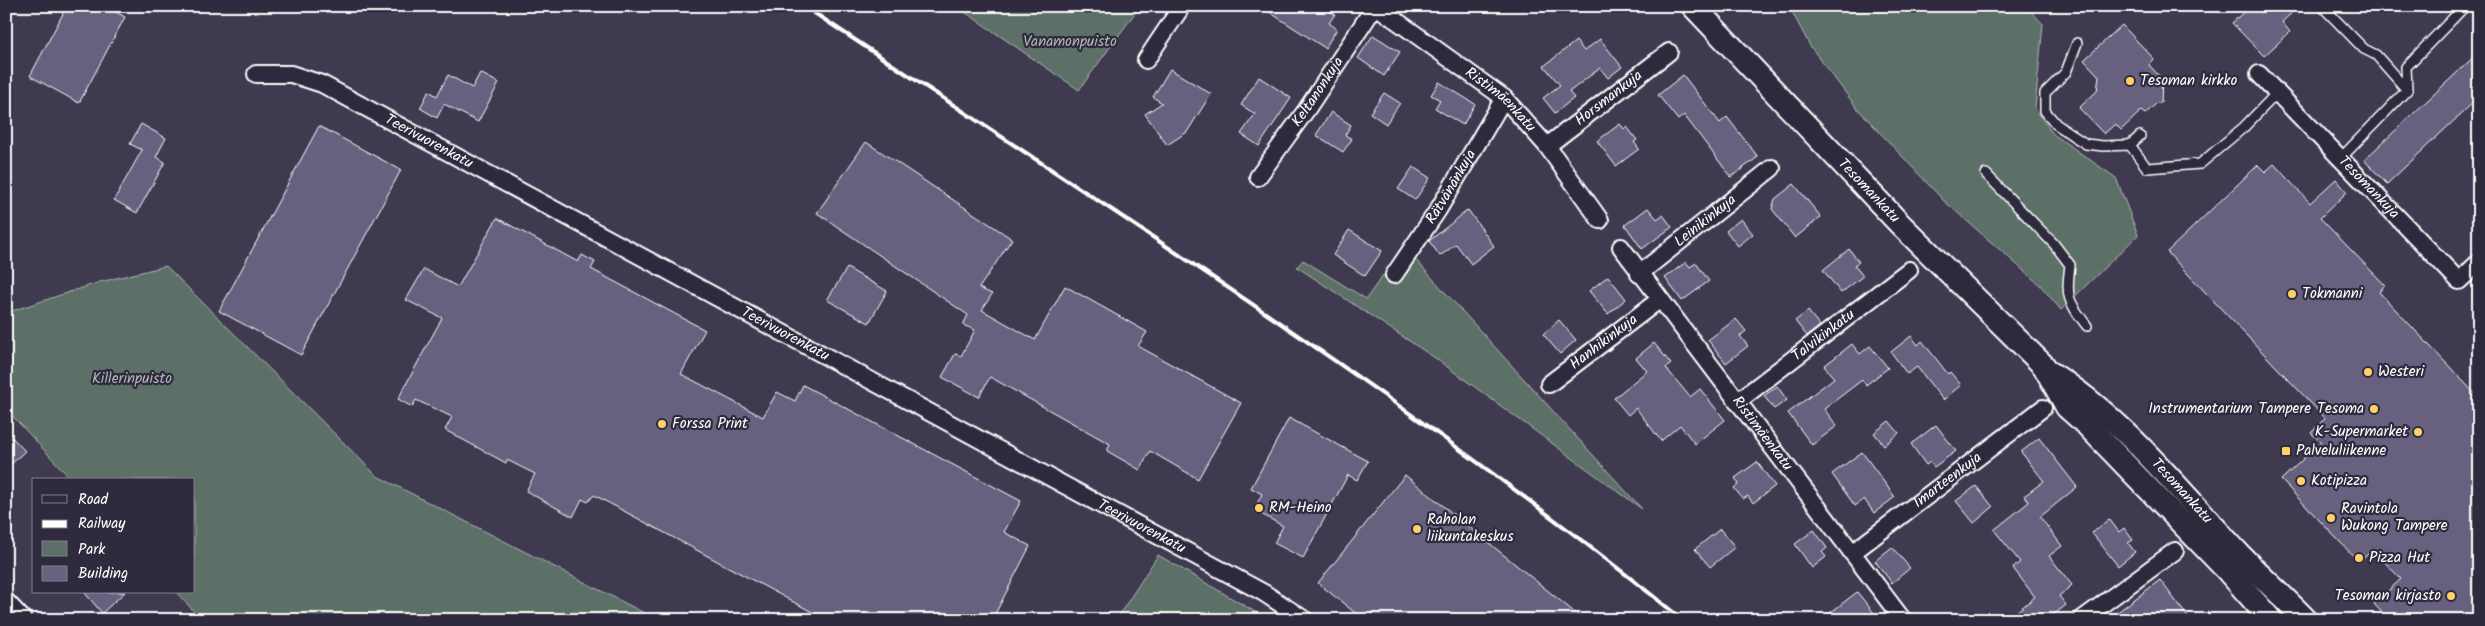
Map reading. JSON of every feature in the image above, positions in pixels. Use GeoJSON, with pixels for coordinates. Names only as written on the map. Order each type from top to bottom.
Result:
{"type":"FeatureCollection","features":[{"type":"Feature","properties":{"kind":"main road","name":"Tesomankatu"},"geometry":{"type":"LineString","coordinates":[[1693,6],[1900,224],[2048,372],[2079,391],[2112,420],[2306,620]]}},
{"type":"Feature","properties":{"kind":"main road","name":"Tesomankatu"},"geometry":{"type":"LineString","coordinates":[[2048,372],[2067,408],[2086,424],[2203,544],[2271,620]]}},
{"type":"Feature","properties":{"kind":"street"},"geometry":{"type":"LineString","coordinates":[[1146,60],[1182,6]]}},
{"type":"Feature","properties":{"kind":"street","name":"Ristimäenkatu"},"geometry":{"type":"LineString","coordinates":[[1375,6],[1504,98],[1547,146],[1600,220]]}},
{"type":"Feature","properties":{"kind":"street","name":"Keltanonkuja"},"geometry":{"type":"LineString","coordinates":[[1258,177],[1375,6]]}},
{"type":"Feature","properties":{"kind":"street","name":"Horsmankuja"},"geometry":{"type":"LineString","coordinates":[[1547,146],[1670,52]]}},
{"type":"Feature","properties":{"kind":"street","name":"Teerivuorenkatu"},"geometry":{"type":"LineString","coordinates":[[256,74],[291,74],[322,84],[1264,593],[1305,620]]}},
{"type":"Feature","properties":{"kind":"street","name":"Tesomankuja"},"geometry":{"type":"LineString","coordinates":[[2259,74],[2459,281],[2479,262]]}},
{"type":"Feature","properties":{"kind":"street","name":"Rätvänänkuja"},"geometry":{"type":"LineString","coordinates":[[1394,275],[1438,210],[1504,98]]}},
{"type":"Feature","properties":{"kind":"street","name":"Leinikinkuja"},"geometry":{"type":"LineString","coordinates":[[1639,274],[1772,168]]}},
{"type":"Feature","properties":{"kind":"street","name":"Ristimäenkatu"},"geometry":{"type":"LineString","coordinates":[[1621,247],[1639,274],[1903,620]]}},
{"type":"Feature","properties":{"kind":"street","name":"Talvikinkatu"},"geometry":{"type":"LineString","coordinates":[[1737,402],[1909,270]]}},
{"type":"Feature","properties":{"kind":"street","name":"Hanhikinkuja"},"geometry":{"type":"LineString","coordinates":[[1549,384],[1660,300]]}},
{"type":"Feature","properties":{"kind":"street","name":"Imarteenkuja"},"geometry":{"type":"LineString","coordinates":[[1852,553],[2043,408]]}},
{"type":"Feature","properties":{"kind":"street"},"geometry":{"type":"LineString","coordinates":[[2081,620],[2175,550]]}},
{"type":"Feature","properties":{"kind":"street"},"geometry":{"type":"LineString","coordinates":[[6,604],[21,620]]}},
{"type":"Feature","properties":{"kind":"lane"},"geometry":{"type":"LineString","coordinates":[[2322,6],[2364,48],[2376,55],[2407,90]]}},
{"type":"Feature","properties":{"kind":"lane"},"geometry":{"type":"LineString","coordinates":[[2340,159],[2407,90],[2406,67],[2465,6]]}},
{"type":"Feature","properties":{"kind":"lane"},"geometry":{"type":"LineString","coordinates":[[2077,43],[2066,72],[2045,93],[2045,110],[2056,124],[2086,144],[2103,146],[2130,145],[2140,136]]}},
{"type":"Feature","properties":{"kind":"lane"},"geometry":{"type":"LineString","coordinates":[[2130,145],[2147,168],[2200,164],[2244,127],[2277,93]]}},
{"type":"Feature","properties":{"kind":"lane"},"geometry":{"type":"LineString","coordinates":[[1986,174],[2054,244],[2070,265],[2067,291],[2071,306],[2086,326]]}},
{"type":"Feature","properties":{"kind":"green space","name":"Vanamonpuisto"},"geometry":{"type":"Polygon","coordinates":[[[956,6],[1140,6],[1079,90],[956,6]]]}},
{"type":"Feature","properties":{"kind":"green space"},"geometry":{"type":"Polygon","coordinates":[[[1789,6],[2026,6],[2043,24],[2035,108],[2053,134],[2116,178],[2138,235],[2061,310],[2040,285],[1943,200],[1857,108],[1810,46],[1789,6]]]}},
{"type":"Feature","properties":{"kind":"green space"},"geometry":{"type":"Polygon","coordinates":[[[1413,257],[1642,509],[1435,358],[1297,267],[1303,260],[1366,299],[1383,275],[1397,283],[1413,257]]]}},
{"type":"Feature","properties":{"kind":"green space","name":"Killerinpuisto"},"geometry":{"type":"Polygon","coordinates":[[[166,266],[377,476],[658,620],[202,620],[178,594],[195,594],[195,478],[70,478],[6,409],[6,313],[100,282],[166,266]]]}},
{"type":"Feature","properties":{"kind":"green space"},"geometry":{"type":"Polygon","coordinates":[[[1158,555],[1269,620],[1116,620],[1158,555]]]}},
{"type":"Feature","properties":{"kind":"building"},"geometry":{"type":"Polygon","coordinates":[[[67,6],[105,6],[125,17],[79,103],[30,76],[67,6]]]}},
{"type":"Feature","properties":{"kind":"building"},"geometry":{"type":"Polygon","coordinates":[[[1260,6],[1322,6],[1335,14],[1329,23],[1337,29],[1325,48],[1260,6]]]}},
{"type":"Feature","properties":{"kind":"building"},"geometry":{"type":"Polygon","coordinates":[[[2250,6],[2299,6],[2282,22],[2290,32],[2264,56],[2232,23],[2250,6]]]}},
{"type":"Feature","properties":{"kind":"building","name":"Tesoman kirkko"},"geometry":{"type":"Polygon","coordinates":[[[2122,25],[2154,59],[2149,65],[2162,79],[2161,103],[2157,103],[2145,114],[2141,111],[2121,130],[2115,124],[2104,134],[2079,108],[2097,91],[2099,76],[2084,60],[2122,25]]]}},
{"type":"Feature","properties":{"kind":"building"},"geometry":{"type":"Polygon","coordinates":[[[1373,35],[1400,52],[1384,76],[1358,58],[1373,35]]]}},
{"type":"Feature","properties":{"kind":"building"},"geometry":{"type":"Polygon","coordinates":[[[1600,39],[1622,67],[1608,78],[1600,68],[1569,92],[1574,98],[1555,113],[1543,98],[1560,85],[1544,66],[1576,41],[1584,51],[1600,39]]]}},
{"type":"Feature","properties":{"kind":"building"},"geometry":{"type":"Polygon","coordinates":[[[2479,52],[2479,97],[2387,184],[2364,160],[2479,52]]]}},
{"type":"Feature","properties":{"kind":"building"},"geometry":{"type":"Polygon","coordinates":[[[1170,69],[1211,94],[1187,132],[1167,145],[1145,114],[1162,103],[1153,97],[1170,69]]]}},
{"type":"Feature","properties":{"kind":"building"},"geometry":{"type":"Polygon","coordinates":[[[480,73],[499,83],[478,122],[444,104],[437,118],[420,108],[429,91],[437,96],[448,75],[472,88],[480,73]]]}},
{"type":"Feature","properties":{"kind":"building"},"geometry":{"type":"Polygon","coordinates":[[[1683,75],[1720,123],[1727,117],[1758,157],[1731,177],[1684,115],[1678,120],[1658,95],[1683,75]]]}},
{"type":"Feature","properties":{"kind":"building"},"geometry":{"type":"Polygon","coordinates":[[[1259,77],[1291,98],[1259,146],[1241,134],[1255,114],[1241,105],[1259,77]]]}},
{"type":"Feature","properties":{"kind":"building"},"geometry":{"type":"Polygon","coordinates":[[[1439,82],[1475,104],[1463,125],[1435,108],[1440,100],[1431,95],[1439,82]]]}},
{"type":"Feature","properties":{"kind":"building"},"geometry":{"type":"Polygon","coordinates":[[[1384,93],[1400,103],[1386,124],[1370,113],[1384,93]]]}},
{"type":"Feature","properties":{"kind":"building"},"geometry":{"type":"Polygon","coordinates":[[[1331,112],[1351,125],[1345,135],[1352,139],[1343,152],[1316,135],[1331,112]]]}},
{"type":"Feature","properties":{"kind":"building"},"geometry":{"type":"Polygon","coordinates":[[[141,124],[166,138],[156,157],[165,162],[137,213],[114,200],[142,150],[130,144],[141,124]]]}},
{"type":"Feature","properties":{"kind":"building"},"geometry":{"type":"Polygon","coordinates":[[[1620,124],[1624,129],[1627,127],[1637,140],[1634,142],[1639,149],[1616,166],[1597,141],[1620,124]]]}},
{"type":"Feature","properties":{"kind":"building"},"geometry":{"type":"Polygon","coordinates":[[[319,126],[401,170],[301,355],[219,311],[319,126]]]}},
{"type":"Feature","properties":{"kind":"building"},"geometry":{"type":"Polygon","coordinates":[[[866,142],[1012,239],[979,288],[992,294],[982,310],[1035,340],[1065,286],[1147,332],[1138,346],[1241,403],[1198,479],[1150,451],[1140,470],[1107,451],[1110,444],[990,377],[979,397],[942,377],[955,354],[961,356],[975,330],[963,325],[968,315],[817,213],[866,142]]]}},
{"type":"Feature","properties":{"kind":"building","name":"Westeri"},"geometry":{"type":"Polygon","coordinates":[[[2274,164],[2310,203],[2336,179],[2347,192],[2320,218],[2385,285],[2379,292],[2479,398],[2479,620],[2389,620],[2374,604],[2401,579],[2373,550],[2359,562],[2281,480],[2321,442],[2311,433],[2325,418],[2167,252],[2258,165],[2265,172],[2274,164]]]}},
{"type":"Feature","properties":{"kind":"building"},"geometry":{"type":"Polygon","coordinates":[[[1413,167],[1430,178],[1415,200],[1398,189],[1413,167]]]}},
{"type":"Feature","properties":{"kind":"building"},"geometry":{"type":"Polygon","coordinates":[[[1794,184],[1821,217],[1795,238],[1772,209],[1775,199],[1794,184]]]}},
{"type":"Feature","properties":{"kind":"building"},"geometry":{"type":"Polygon","coordinates":[[[1648,208],[1657,219],[1663,215],[1672,227],[1642,249],[1625,225],[1648,208]]]}},
{"type":"Feature","properties":{"kind":"building"},"geometry":{"type":"Polygon","coordinates":[[[1468,210],[1494,246],[1471,264],[1456,244],[1440,256],[1429,241],[1468,210]]]}},
{"type":"Feature","properties":{"kind":"building","name":"Forssa Print"},"geometry":{"type":"Polygon","coordinates":[[[497,218],[578,262],[582,255],[595,262],[591,269],[705,330],[681,374],[763,417],[777,392],[795,401],[803,385],[1021,501],[1004,532],[1030,546],[992,620],[827,620],[594,495],[588,502],[582,499],[573,517],[526,491],[535,474],[507,460],[506,463],[445,430],[452,417],[416,400],[412,407],[398,399],[442,318],[406,300],[424,269],[458,287],[497,218]]]}},
{"type":"Feature","properties":{"kind":"building"},"geometry":{"type":"Polygon","coordinates":[[[1741,219],[1753,234],[1738,246],[1726,231],[1741,219]]]}},
{"type":"Feature","properties":{"kind":"building"},"geometry":{"type":"Polygon","coordinates":[[[1349,230],[1382,251],[1365,276],[1333,255],[1349,230]]]}},
{"type":"Feature","properties":{"kind":"building"},"geometry":{"type":"Polygon","coordinates":[[[1849,249],[1859,262],[1854,265],[1863,276],[1841,293],[1823,270],[1849,249]]]}},
{"type":"Feature","properties":{"kind":"building"},"geometry":{"type":"Polygon","coordinates":[[[1686,262],[1690,267],[1696,263],[1709,281],[1682,301],[1665,278],[1686,262]]]}},
{"type":"Feature","properties":{"kind":"building"},"geometry":{"type":"Polygon","coordinates":[[[847,268],[887,291],[869,323],[827,300],[847,268]]]}},
{"type":"Feature","properties":{"kind":"building"},"geometry":{"type":"Polygon","coordinates":[[[1608,276],[1626,299],[1608,314],[1589,291],[1608,276]]]}},
{"type":"Feature","properties":{"kind":"building"},"geometry":{"type":"Polygon","coordinates":[[[1808,311],[1820,326],[1807,336],[1795,321],[1808,311]]]}},
{"type":"Feature","properties":{"kind":"building"},"geometry":{"type":"Polygon","coordinates":[[[1736,319],[1746,331],[1740,336],[1748,346],[1726,363],[1708,340],[1736,319]]]}},
{"type":"Feature","properties":{"kind":"building"},"geometry":{"type":"Polygon","coordinates":[[[1559,320],[1576,340],[1560,354],[1543,334],[1559,320]]]}},
{"type":"Feature","properties":{"kind":"building"},"geometry":{"type":"Polygon","coordinates":[[[1911,336],[1918,345],[1922,341],[1948,374],[1950,372],[1961,385],[1943,400],[1917,367],[1907,374],[1891,352],[1911,336]]]}},
{"type":"Feature","properties":{"kind":"building"},"geometry":{"type":"Polygon","coordinates":[[[1654,343],[1671,364],[1666,368],[1690,397],[1700,389],[1725,420],[1695,444],[1680,425],[1661,441],[1636,408],[1628,415],[1614,398],[1647,371],[1636,358],[1654,343]]]}},
{"type":"Feature","properties":{"kind":"building"},"geometry":{"type":"Polygon","coordinates":[[[1852,344],[1860,354],[1870,346],[1888,368],[1866,385],[1862,380],[1824,409],[1837,426],[1812,445],[1788,413],[1834,378],[1824,366],[1852,344]]]}},
{"type":"Feature","properties":{"kind":"building"},"geometry":{"type":"Polygon","coordinates":[[[1777,386],[1787,400],[1774,409],[1764,396],[1777,386]]]}},
{"type":"Feature","properties":{"kind":"building"},"geometry":{"type":"Polygon","coordinates":[[[1289,418],[1368,461],[1357,480],[1348,475],[1303,558],[1274,543],[1283,526],[1254,510],[1262,494],[1251,488],[1289,418]]]}},
{"type":"Feature","properties":{"kind":"building"},"geometry":{"type":"Polygon","coordinates":[[[1889,421],[1899,433],[1884,445],[1874,433],[1889,421]]]}},
{"type":"Feature","properties":{"kind":"building"},"geometry":{"type":"Polygon","coordinates":[[[1936,425],[1956,451],[1934,467],[1930,462],[1926,465],[1911,444],[1936,425]]]}},
{"type":"Feature","properties":{"kind":"building"},"geometry":{"type":"Polygon","coordinates":[[[6,431],[25,451],[6,469],[6,431]]]}},
{"type":"Feature","properties":{"kind":"building"},"geometry":{"type":"Polygon","coordinates":[[[2039,438],[2077,487],[2040,517],[2062,546],[2049,556],[2072,585],[2059,596],[2066,605],[2047,620],[2006,620],[2035,597],[2013,568],[2020,562],[1994,530],[2029,502],[2024,496],[2044,481],[2021,452],[2039,438]]]}},
{"type":"Feature","properties":{"kind":"building"},"geometry":{"type":"Polygon","coordinates":[[[1862,452],[1895,497],[1874,513],[1864,499],[1855,506],[1832,474],[1862,452]]]}},
{"type":"Feature","properties":{"kind":"building"},"geometry":{"type":"Polygon","coordinates":[[[1757,462],[1775,486],[1753,503],[1748,496],[1743,499],[1734,488],[1739,484],[1735,478],[1757,462]]]}},
{"type":"Feature","properties":{"kind":"building","name":"Raholan liikuntakeskus"},"geometry":{"type":"Polygon","coordinates":[[[1405,475],[1584,620],[1364,620],[1318,583],[1405,475]]]}},
{"type":"Feature","properties":{"kind":"building"},"geometry":{"type":"Polygon","coordinates":[[[1976,486],[1993,507],[1974,523],[1956,501],[1976,486]]]}},
{"type":"Feature","properties":{"kind":"building"},"geometry":{"type":"Polygon","coordinates":[[[2109,519],[2119,532],[2124,528],[2133,540],[2128,543],[2135,552],[2118,566],[2092,533],[2109,519]]]}},
{"type":"Feature","properties":{"kind":"building"},"geometry":{"type":"Polygon","coordinates":[[[1720,529],[1735,547],[1710,567],[1695,549],[1720,529]]]}},
{"type":"Feature","properties":{"kind":"building"},"geometry":{"type":"Polygon","coordinates":[[[1814,530],[1827,548],[1822,552],[1826,557],[1812,568],[1795,544],[1814,530]]]}},
{"type":"Feature","properties":{"kind":"building"},"geometry":{"type":"Polygon","coordinates":[[[1892,547],[1910,568],[1892,583],[1875,561],[1892,547]]]}},
{"type":"Feature","properties":{"kind":"building"},"geometry":{"type":"Polygon","coordinates":[[[2160,580],[2190,620],[2107,620],[2160,580]]]}},
{"type":"Feature","properties":{"kind":"building"},"geometry":{"type":"Polygon","coordinates":[[[1857,592],[1874,613],[1865,620],[1821,620],[1857,592]]]}},
{"type":"Feature","properties":{"kind":"building"},"geometry":{"type":"Polygon","coordinates":[[[86,594],[123,594],[102,613],[86,594]]]}},
{"type":"Feature","properties":{"kind":"railway"},"geometry":{"type":"LineString","coordinates":[[804,6],[1251,303],[1361,379],[1578,537],[1683,620]]}},
{"type":"Feature","properties":{"kind":"place","name":"Tesoman kirkko"},"geometry":{"type":"Point","coordinates":[2130,81]}},
{"type":"Feature","properties":{"kind":"place","name":"Tokmanni"},"geometry":{"type":"Point","coordinates":[2292,294]}},
{"type":"Feature","properties":{"kind":"place","name":"Westeri"},"geometry":{"type":"Point","coordinates":[2368,372]}},
{"type":"Feature","properties":{"kind":"place","name":"Instrumentarium Tampere Tesoma"},"geometry":{"type":"Point","coordinates":[2374,409]}},
{"type":"Feature","properties":{"kind":"place","name":"Forssa Print"},"geometry":{"type":"Point","coordinates":[662,424]}},
{"type":"Feature","properties":{"kind":"place","name":"K-Supermarket"},"geometry":{"type":"Point","coordinates":[2418,432]}},
{"type":"Feature","properties":{"kind":"place","name":"Palveluliikenne"},"geometry":{"type":"Point","coordinates":[2286,451]}},
{"type":"Feature","properties":{"kind":"place","name":"Kotipizza"},"geometry":{"type":"Point","coordinates":[2301,481]}},
{"type":"Feature","properties":{"kind":"place","name":"RM-Heino"},"geometry":{"type":"Point","coordinates":[1259,508]}},
{"type":"Feature","properties":{"kind":"place","name":"Ravintola Wukong Tampere"},"geometry":{"type":"Point","coordinates":[2331,518]}},
{"type":"Feature","properties":{"kind":"place","name":"Raholan liikuntakeskus"},"geometry":{"type":"Point","coordinates":[1417,529]}},
{"type":"Feature","properties":{"kind":"place","name":"Pizza Hut"},"geometry":{"type":"Point","coordinates":[2359,558]}},
{"type":"Feature","properties":{"kind":"place","name":"Tesoman kirjasto"},"geometry":{"type":"Point","coordinates":[2451,596]}}]}
